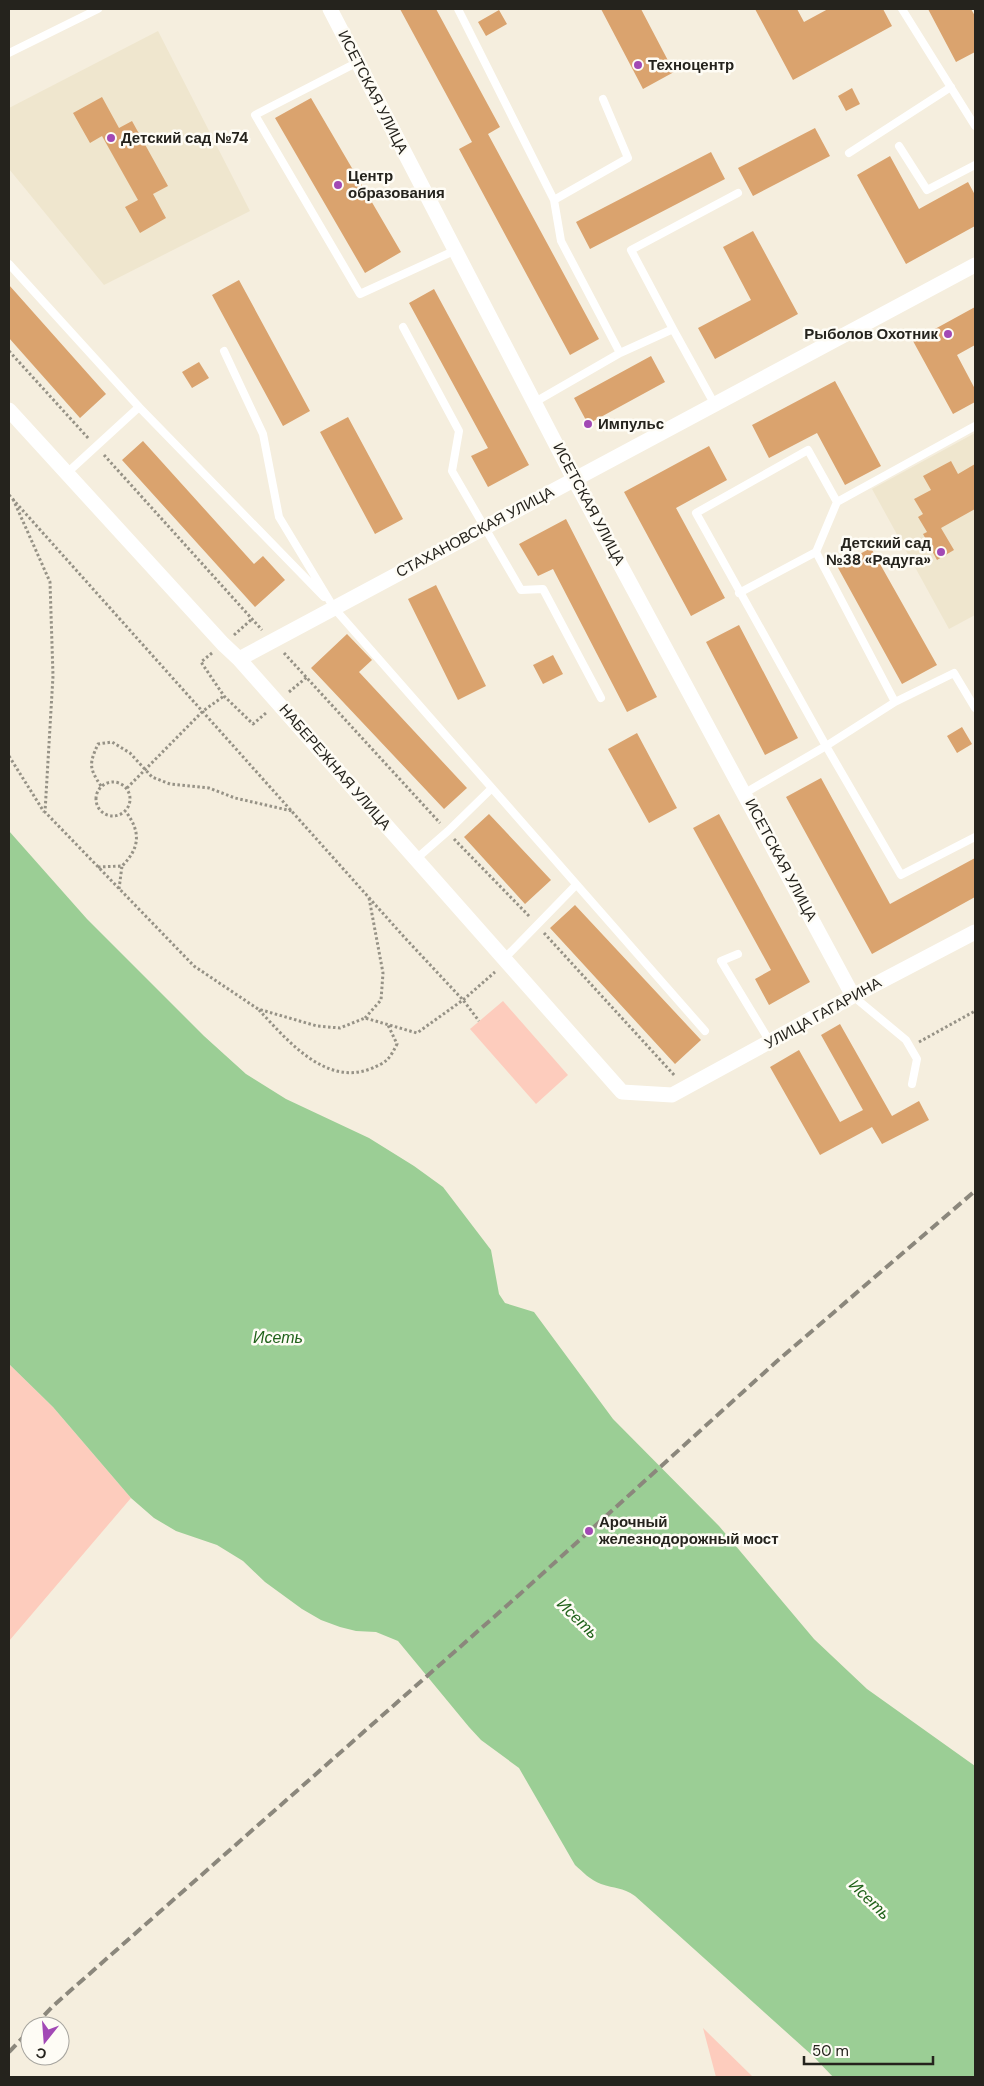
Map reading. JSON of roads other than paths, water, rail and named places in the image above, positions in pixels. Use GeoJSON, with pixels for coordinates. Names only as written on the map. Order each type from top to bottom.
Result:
{"type":"FeatureCollection","features":[{"type":"Feature","properties":{"kind":"street","name":"ИСЕТСКАЯ УЛИЦА"},"geometry":{"type":"LineString","coordinates":[[330,9],[574,478],[853,996]]}},
{"type":"Feature","properties":{"kind":"street","name":"СТАХАНОВСКАЯ УЛИЦА"},"geometry":{"type":"LineString","coordinates":[[239,659],[975,265]]}},
{"type":"Feature","properties":{"kind":"street","name":"НАБЕРЕЖНАЯ УЛИЦА"},"geometry":{"type":"LineString","coordinates":[[9,410],[223,644],[239,659],[622,1092],[672,1095]]}},
{"type":"Feature","properties":{"kind":"street","name":"УЛИЦА ГАГАРИНА"},"geometry":{"type":"LineString","coordinates":[[672,1095],[975,932]]}},
{"type":"Feature","properties":{"kind":"lane"},"geometry":{"type":"LineString","coordinates":[[9,53],[98,9]]}},
{"type":"Feature","properties":{"kind":"lane"},"geometry":{"type":"LineString","coordinates":[[458,9],[554,200],[561,241],[620,353]]}},
{"type":"Feature","properties":{"kind":"lane"},"geometry":{"type":"LineString","coordinates":[[902,9],[975,126]]}},
{"type":"Feature","properties":{"kind":"lane"},"geometry":{"type":"LineString","coordinates":[[358,62],[255,115],[360,294],[456,250]]}},
{"type":"Feature","properties":{"kind":"lane"},"geometry":{"type":"LineString","coordinates":[[849,153],[951,87]]}},
{"type":"Feature","properties":{"kind":"lane"},"geometry":{"type":"LineString","coordinates":[[554,200],[628,158],[603,99]]}},
{"type":"Feature","properties":{"kind":"lane"},"geometry":{"type":"LineString","coordinates":[[899,146],[927,190],[975,165]]}},
{"type":"Feature","properties":{"kind":"lane"},"geometry":{"type":"LineString","coordinates":[[715,405],[631,250],[738,193]]}},
{"type":"Feature","properties":{"kind":"lane"},"geometry":{"type":"LineString","coordinates":[[9,264],[139,407],[334,608],[705,1031]]}},
{"type":"Feature","properties":{"kind":"lane"},"geometry":{"type":"LineString","coordinates":[[402,327],[459,431],[452,471],[521,590],[543,589],[601,698]]}},
{"type":"Feature","properties":{"kind":"lane"},"geometry":{"type":"LineString","coordinates":[[535,402],[620,353],[673,329]]}},
{"type":"Feature","properties":{"kind":"lane"},"geometry":{"type":"LineString","coordinates":[[224,351],[263,434],[278,517],[334,608]]}},
{"type":"Feature","properties":{"kind":"lane"},"geometry":{"type":"LineString","coordinates":[[67,473],[139,407]]}},
{"type":"Feature","properties":{"kind":"lane"},"geometry":{"type":"LineString","coordinates":[[739,593],[816,552],[836,502],[975,426]]}},
{"type":"Feature","properties":{"kind":"lane"},"geometry":{"type":"LineString","coordinates":[[836,502],[808,450],[696,514],[739,593],[901,875],[975,837]]}},
{"type":"Feature","properties":{"kind":"lane"},"geometry":{"type":"LineString","coordinates":[[816,552],[895,702]]}},
{"type":"Feature","properties":{"kind":"lane"},"geometry":{"type":"LineString","coordinates":[[745,793],[826,746],[895,702],[954,673],[975,708]]}},
{"type":"Feature","properties":{"kind":"lane"},"geometry":{"type":"LineString","coordinates":[[416,859],[448,832],[492,788]]}},
{"type":"Feature","properties":{"kind":"lane"},"geometry":{"type":"LineString","coordinates":[[505,960],[576,885]]}},
{"type":"Feature","properties":{"kind":"lane"},"geometry":{"type":"LineString","coordinates":[[738,954],[721,961],[770,1042]]}},
{"type":"Feature","properties":{"kind":"lane"},"geometry":{"type":"LineString","coordinates":[[853,996],[906,1040],[917,1059],[912,1084]]}},
{"type":"Feature","properties":{"kind":"water","name":"Исеть"},"geometry":{"type":"Polygon","coordinates":[[[9,831],[87,919],[204,1036],[246,1074],[286,1099],[369,1138],[443,1187],[491,1250],[499,1294],[505,1303],[534,1312],[613,1419],[719,1526],[814,1639],[867,1689],[975,1766],[975,2077],[833,2077],[814,2057],[635,1896],[597,1882],[575,1865],[519,1768],[481,1740],[398,1641],[376,1632],[356,1631],[321,1620],[302,1609],[265,1582],[243,1561],[217,1545],[176,1531],[154,1518],[131,1498],[53,1407],[9,1364],[9,831]]]}},
{"type":"Feature","properties":{"kind":"railway"},"geometry":{"type":"LineString","coordinates":[[44,2016],[520,1594],[776,1362],[975,1191]]}},
{"type":"Feature","properties":{"kind":"railway"},"geometry":{"type":"LineString","coordinates":[[9,2052],[20,2040]]}},
{"type":"Feature","properties":{"kind":"place","name":"Техноцентр"},"geometry":{"type":"Point","coordinates":[638,65]}},
{"type":"Feature","properties":{"kind":"place","name":"Детский сад №74"},"geometry":{"type":"Point","coordinates":[111,138]}},
{"type":"Feature","properties":{"kind":"place","name":"Центр образования"},"geometry":{"type":"Point","coordinates":[338,185]}},
{"type":"Feature","properties":{"kind":"place","name":"Рыболов Охотник"},"geometry":{"type":"Point","coordinates":[948,334]}},
{"type":"Feature","properties":{"kind":"place","name":"Импульс"},"geometry":{"type":"Point","coordinates":[588,424]}},
{"type":"Feature","properties":{"kind":"place","name":"Детский сад №38 «Радуга»"},"geometry":{"type":"Point","coordinates":[941,552]}},
{"type":"Feature","properties":{"kind":"place","name":"Арочный железнодорожный мост"},"geometry":{"type":"Point","coordinates":[589,1531]}}]}
